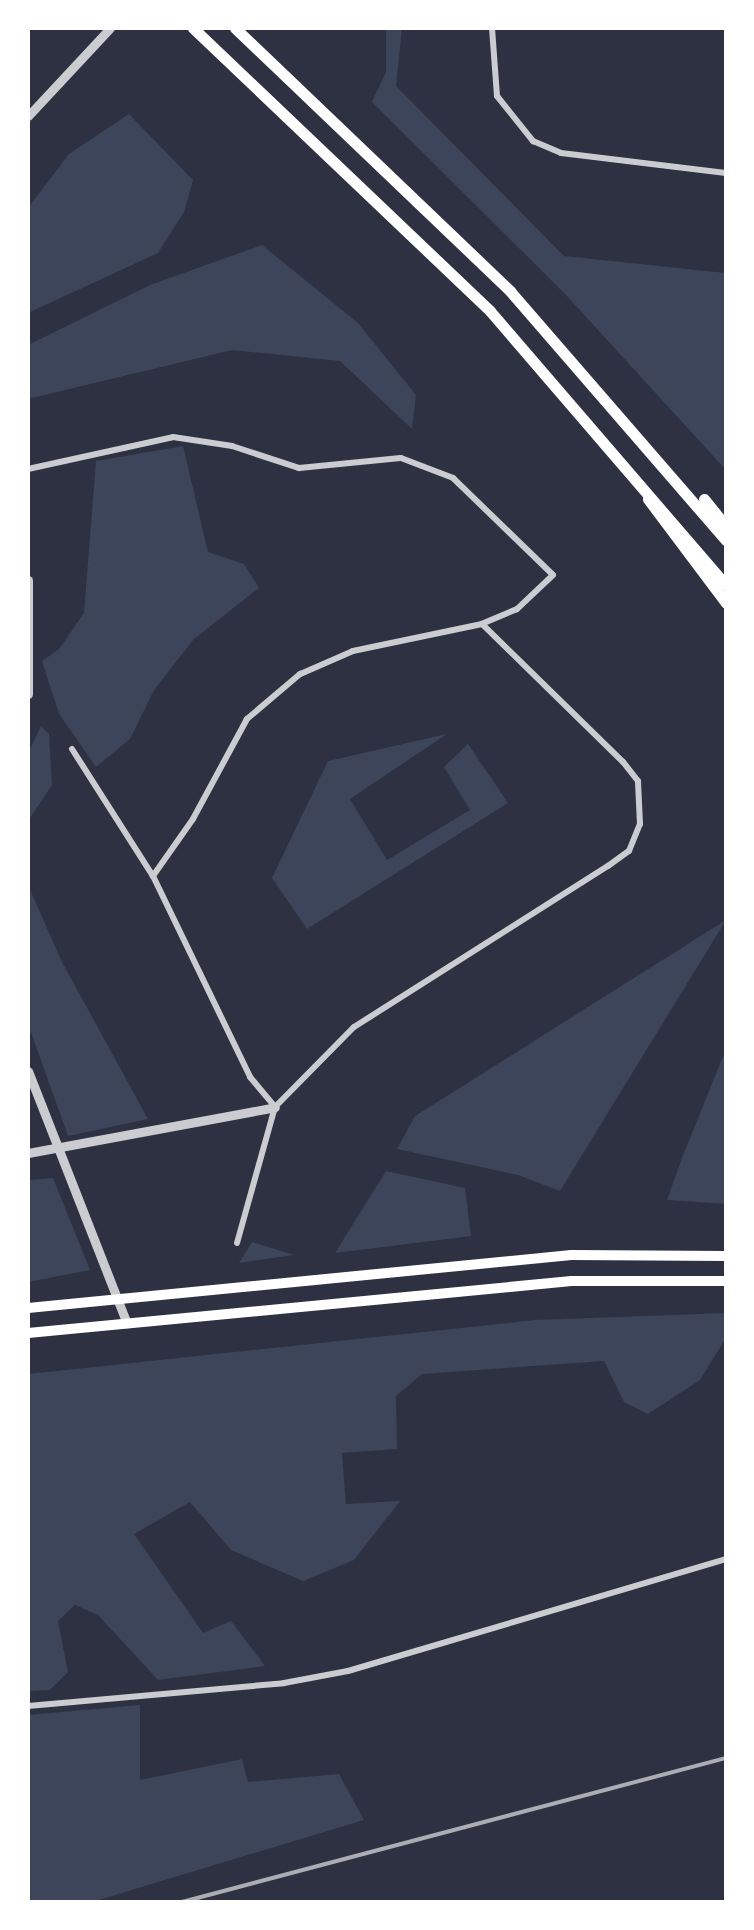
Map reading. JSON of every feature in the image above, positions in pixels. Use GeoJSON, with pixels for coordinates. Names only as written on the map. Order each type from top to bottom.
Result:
{"type":"FeatureCollection","features":[{"type":"Feature","properties":{"kind":"highway"},"geometry":{"type":"LineString","coordinates":[[193,28],[432,251],[566,393],[726,585]]}},
{"type":"Feature","properties":{"kind":"highway"},"geometry":{"type":"LineString","coordinates":[[235,28],[441,222],[726,526]]}},
{"type":"Feature","properties":{"kind":"highway"},"geometry":{"type":"LineString","coordinates":[[590,377],[726,540]]}},
{"type":"Feature","properties":{"kind":"highway"},"geometry":{"type":"LineString","coordinates":[[566,393],[726,602]]}},
{"type":"Feature","properties":{"kind":"main road"},"geometry":{"type":"LineString","coordinates":[[28,1308],[571,1255],[726,1256]]}},
{"type":"Feature","properties":{"kind":"main road"},"geometry":{"type":"LineString","coordinates":[[28,1333],[572,1282],[726,1281]]}},
{"type":"Feature","properties":{"kind":"street"},"geometry":{"type":"LineString","coordinates":[[28,116],[110,28]]}},
{"type":"Feature","properties":{"kind":"street"},"geometry":{"type":"LineString","coordinates":[[492,28],[496,96],[533,141],[560,153],[726,173]]}},
{"type":"Feature","properties":{"kind":"street"},"geometry":{"type":"LineString","coordinates":[[28,469],[173,437],[300,468],[401,458],[453,478],[552,575],[544,589],[482,624],[325,660],[266,700],[229,744],[193,819],[153,876]]}},
{"type":"Feature","properties":{"kind":"street"},"geometry":{"type":"LineString","coordinates":[[28,580],[28,694]]}},
{"type":"Feature","properties":{"kind":"street"},"geometry":{"type":"LineString","coordinates":[[237,1243],[275,1107],[354,1028],[608,866],[628,850],[640,824],[638,781],[624,762],[482,624]]}},
{"type":"Feature","properties":{"kind":"street"},"geometry":{"type":"LineString","coordinates":[[72,749],[153,876],[250,1077],[275,1107]]}},
{"type":"Feature","properties":{"kind":"street"},"geometry":{"type":"LineString","coordinates":[[28,1071],[127,1324]]}},
{"type":"Feature","properties":{"kind":"street"},"geometry":{"type":"LineString","coordinates":[[28,1152],[275,1107]]}},
{"type":"Feature","properties":{"kind":"street"},"geometry":{"type":"LineString","coordinates":[[28,1706],[284,1683],[348,1671],[726,1560]]}},
{"type":"Feature","properties":{"kind":"shaded area"},"geometry":{"type":"Polygon","coordinates":[[[386,28],[402,28],[396,86],[564,256],[726,273],[726,470],[566,295],[372,102],[386,72],[386,28]]]}},
{"type":"Feature","properties":{"kind":"shaded area"},"geometry":{"type":"Polygon","coordinates":[[[129,114],[193,180],[184,212],[158,253],[28,313],[28,208],[69,154],[129,114]]]}},
{"type":"Feature","properties":{"kind":"shaded area"},"geometry":{"type":"Polygon","coordinates":[[[262,245],[358,323],[416,395],[412,429],[340,361],[232,350],[28,399],[28,345],[150,285],[262,245]]]}},
{"type":"Feature","properties":{"kind":"shaded area"},"geometry":{"type":"Polygon","coordinates":[[[183,446],[208,552],[244,564],[259,588],[194,639],[154,690],[130,739],[96,767],[59,714],[42,661],[59,649],[84,613],[96,461],[183,446]]]}},
{"type":"Feature","properties":{"kind":"shaded area"},"geometry":{"type":"Polygon","coordinates":[[[41,726],[49,734],[52,785],[28,821],[28,753],[41,726]]]}},
{"type":"Feature","properties":{"kind":"shaded area"},"geometry":{"type":"Polygon","coordinates":[[[447,734],[350,799],[387,860],[470,810],[444,767],[468,744],[508,803],[307,929],[272,878],[328,761],[447,734]]]}},
{"type":"Feature","properties":{"kind":"shaded area"},"geometry":{"type":"Polygon","coordinates":[[[28,885],[62,962],[148,1119],[68,1136],[28,1024],[28,885]]]}},
{"type":"Feature","properties":{"kind":"shaded area"},"geometry":{"type":"Polygon","coordinates":[[[726,920],[560,1191],[518,1175],[397,1149],[415,1116],[726,920]]]}},
{"type":"Feature","properties":{"kind":"shaded area"},"geometry":{"type":"Polygon","coordinates":[[[726,1049],[726,1204],[667,1200],[682,1158],[726,1049]]]}},
{"type":"Feature","properties":{"kind":"shaded area"},"geometry":{"type":"Polygon","coordinates":[[[386,1171],[465,1188],[471,1236],[335,1253],[386,1171]]]}},
{"type":"Feature","properties":{"kind":"shaded area"},"geometry":{"type":"Polygon","coordinates":[[[53,1178],[90,1270],[28,1282],[28,1180],[53,1178]]]}},
{"type":"Feature","properties":{"kind":"shaded area"},"geometry":{"type":"Polygon","coordinates":[[[252,1242],[294,1255],[239,1263],[252,1242]]]}},
{"type":"Feature","properties":{"kind":"shaded area"},"geometry":{"type":"Polygon","coordinates":[[[726,1313],[726,1338],[700,1380],[648,1414],[624,1402],[604,1361],[422,1374],[396,1396],[397,1449],[342,1453],[346,1504],[400,1501],[354,1560],[303,1581],[231,1550],[190,1502],[134,1534],[203,1633],[231,1621],[265,1666],[158,1680],[98,1615],[75,1605],[58,1621],[68,1672],[50,1690],[28,1691],[28,1374],[535,1320],[726,1313]]]}},
{"type":"Feature","properties":{"kind":"shaded area"},"geometry":{"type":"Polygon","coordinates":[[[140,1705],[140,1780],[242,1759],[248,1782],[339,1774],[364,1820],[92,1902],[28,1902],[28,1715],[140,1705]]]}},
{"type":"Feature","properties":{"kind":"railway"},"geometry":{"type":"LineString","coordinates":[[182,1902],[726,1758]]}}]}
